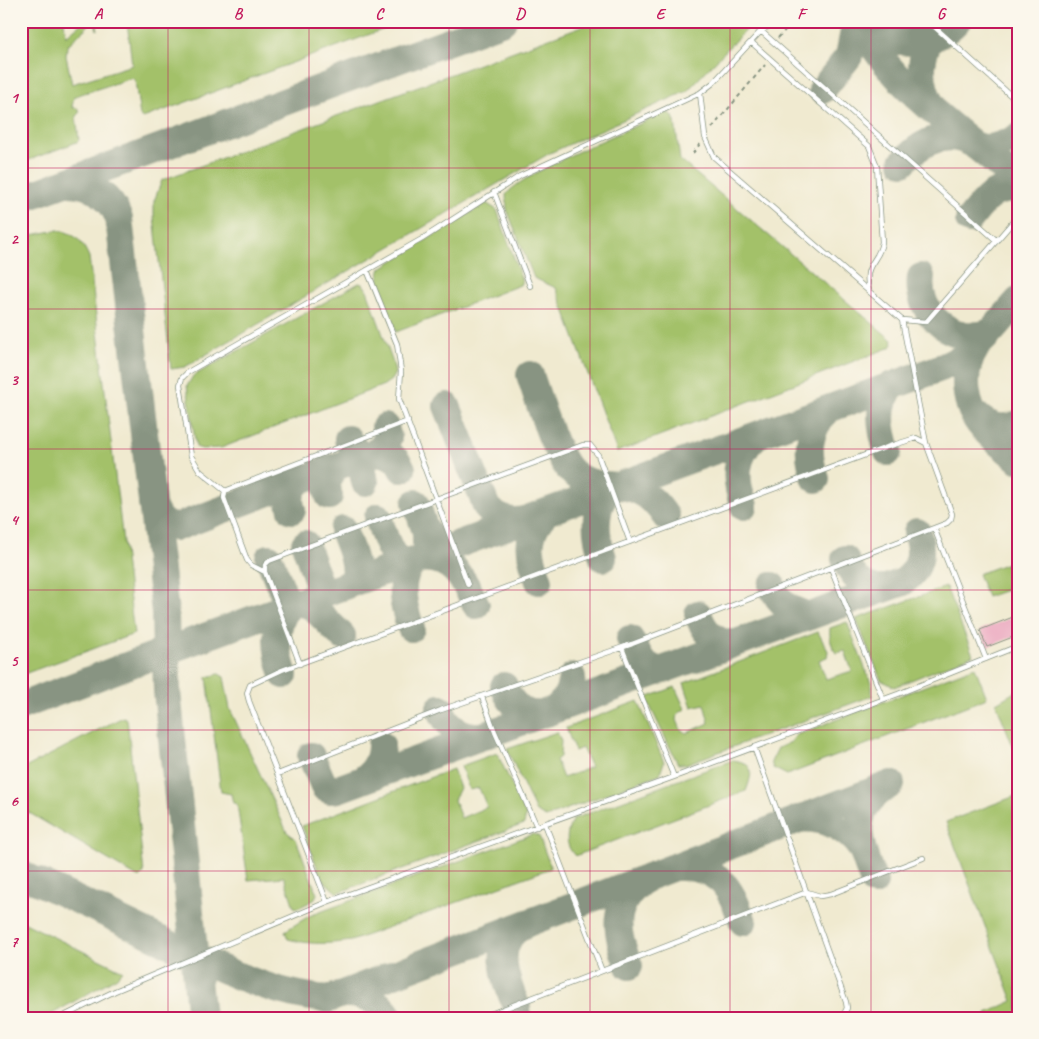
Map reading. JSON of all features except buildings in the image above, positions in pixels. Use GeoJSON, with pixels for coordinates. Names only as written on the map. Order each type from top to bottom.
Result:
{"type":"FeatureCollection","features":[{"type":"Feature","properties":{"kind":"lane"},"geometry":{"type":"LineString","coordinates":[[225,491],[200,472],[191,456],[180,385],[182,378],[367,270],[530,171],[700,94],[713,83],[761,32],[777,21]]}},
{"type":"Feature","properties":{"kind":"lane"},"geometry":{"type":"LineString","coordinates":[[928,21],[1018,102]]}},
{"type":"Feature","properties":{"kind":"lane"},"geometry":{"type":"LineString","coordinates":[[761,32],[997,241]]}},
{"type":"Feature","properties":{"kind":"lane"},"geometry":{"type":"LineString","coordinates":[[751,42],[868,146],[874,154],[882,242],[881,249],[867,271],[870,292]]}},
{"type":"Feature","properties":{"kind":"lane"},"geometry":{"type":"LineString","coordinates":[[700,94],[705,137],[714,158],[902,320],[926,322],[1018,216]]}},
{"type":"Feature","properties":{"kind":"lane"},"geometry":{"type":"LineString","coordinates":[[494,192],[530,286]]}},
{"type":"Feature","properties":{"kind":"lane"},"geometry":{"type":"LineString","coordinates":[[367,270],[397,344],[400,371],[398,392],[468,585]]}},
{"type":"Feature","properties":{"kind":"lane"},"geometry":{"type":"LineString","coordinates":[[278,774],[377,734],[622,648],[947,523],[952,519],[952,514],[926,443],[902,320]]}},
{"type":"Feature","properties":{"kind":"lane"},"geometry":{"type":"LineString","coordinates":[[225,491],[408,421]]}},
{"type":"Feature","properties":{"kind":"lane"},"geometry":{"type":"LineString","coordinates":[[327,902],[248,693],[250,685],[257,680],[910,439],[916,438],[926,443]]}},
{"type":"Feature","properties":{"kind":"lane"},"geometry":{"type":"LineString","coordinates":[[300,664],[265,572],[265,565],[270,561],[436,499],[583,445],[590,445],[598,455],[630,542]]}},
{"type":"Feature","properties":{"kind":"lane"},"geometry":{"type":"LineString","coordinates":[[225,491],[224,498],[247,560],[251,565],[265,572]]}},
{"type":"Feature","properties":{"kind":"lane"},"geometry":{"type":"LineString","coordinates":[[934,528],[986,659]]}},
{"type":"Feature","properties":{"kind":"lane"},"geometry":{"type":"LineString","coordinates":[[831,568],[883,699]]}},
{"type":"Feature","properties":{"kind":"lane"},"geometry":{"type":"LineString","coordinates":[[60,1018],[115,991],[327,902],[674,777],[1018,646]]}},
{"type":"Feature","properties":{"kind":"lane"},"geometry":{"type":"LineString","coordinates":[[622,648],[674,777]]}},
{"type":"Feature","properties":{"kind":"lane"},"geometry":{"type":"LineString","coordinates":[[482,697],[501,746],[537,827]]}},
{"type":"Feature","properties":{"kind":"lane"},"geometry":{"type":"LineString","coordinates":[[754,747],[846,1002],[847,1008],[844,1014],[836,1018]]}},
{"type":"Feature","properties":{"kind":"lane"},"geometry":{"type":"LineString","coordinates":[[546,824],[602,971]]}},
{"type":"Feature","properties":{"kind":"lane"},"geometry":{"type":"LineString","coordinates":[[480,1018],[807,892],[820,896],[831,894],[923,858]]}},
{"type":"Feature","properties":{"kind":"path"},"geometry":{"type":"LineString","coordinates":[[775,45],[778,38],[793,21]]}},
{"type":"Feature","properties":{"kind":"path"},"geometry":{"type":"LineString","coordinates":[[693,153],[770,57]]}},
{"type":"Feature","properties":{"kind":"green space"},"geometry":{"type":"Polygon","coordinates":[[[21,21],[64,21],[66,36],[84,21],[95,21],[67,46],[66,56],[72,84],[132,65],[127,21],[406,21],[143,118],[140,116],[135,81],[132,78],[81,94],[74,97],[72,107],[80,112],[76,116],[79,140],[21,163],[21,21]]]}},
{"type":"Feature","properties":{"kind":"green space"},"geometry":{"type":"Polygon","coordinates":[[[596,21],[754,21],[687,91],[550,153],[185,367],[171,369],[154,216],[154,201],[162,180],[596,21]]]}},
{"type":"Feature","properties":{"kind":"green space"},"geometry":{"type":"Polygon","coordinates":[[[667,112],[673,116],[675,122],[680,160],[892,340],[893,344],[891,347],[617,452],[556,288],[534,278],[507,210],[506,195],[516,186],[555,163],[667,112]]]}},
{"type":"Feature","properties":{"kind":"green space"},"geometry":{"type":"Polygon","coordinates":[[[486,203],[497,210],[522,281],[520,285],[396,332],[380,292],[379,276],[381,268],[486,203]]]}},
{"type":"Feature","properties":{"kind":"green space"},"geometry":{"type":"Polygon","coordinates":[[[58,230],[69,233],[77,239],[84,246],[89,257],[134,634],[21,675],[21,237],[58,230]]]}},
{"type":"Feature","properties":{"kind":"green space"},"geometry":{"type":"Polygon","coordinates":[[[359,283],[363,284],[367,290],[393,363],[395,373],[391,380],[384,385],[221,448],[202,449],[196,447],[187,386],[193,376],[359,283]]]}},
{"type":"Feature","properties":{"kind":"green space"},"geometry":{"type":"Polygon","coordinates":[[[1018,559],[1018,586],[987,597],[978,574],[1018,559]]]}},
{"type":"Feature","properties":{"kind":"green space"},"geometry":{"type":"Polygon","coordinates":[[[946,587],[973,655],[894,687],[881,680],[856,619],[946,587]]]}},
{"type":"Feature","properties":{"kind":"green space"},"geometry":{"type":"Polygon","coordinates":[[[847,622],[872,686],[872,696],[686,764],[678,764],[646,698],[675,687],[685,709],[678,714],[677,720],[681,730],[687,733],[709,723],[704,704],[692,707],[684,683],[818,632],[828,651],[827,657],[819,660],[826,679],[852,671],[845,651],[836,653],[830,638],[830,628],[847,622]]]}},
{"type":"Feature","properties":{"kind":"green space"},"geometry":{"type":"Polygon","coordinates":[[[975,667],[987,698],[787,775],[773,768],[771,762],[778,748],[791,742],[796,735],[975,667]]]}},
{"type":"Feature","properties":{"kind":"green space"},"geometry":{"type":"Polygon","coordinates":[[[219,674],[224,677],[230,709],[287,832],[296,839],[317,894],[314,900],[298,908],[294,907],[284,877],[248,880],[237,804],[233,803],[231,794],[221,792],[207,677],[219,674]]]}},
{"type":"Feature","properties":{"kind":"green space"},"geometry":{"type":"Polygon","coordinates":[[[1018,690],[1018,759],[996,703],[1018,690]]]}},
{"type":"Feature","properties":{"kind":"green space"},"geometry":{"type":"Polygon","coordinates":[[[638,701],[664,762],[660,774],[546,817],[536,812],[507,749],[557,732],[561,741],[560,757],[556,760],[563,778],[591,767],[582,748],[575,751],[566,728],[638,701]]]}},
{"type":"Feature","properties":{"kind":"green space"},"geometry":{"type":"Polygon","coordinates":[[[123,717],[127,719],[144,873],[139,878],[21,808],[21,770],[123,717]]]}},
{"type":"Feature","properties":{"kind":"green space"},"geometry":{"type":"Polygon","coordinates":[[[497,753],[526,815],[524,824],[337,893],[321,878],[302,826],[453,769],[460,788],[454,800],[461,818],[487,807],[479,788],[469,790],[461,766],[497,753]]]}},
{"type":"Feature","properties":{"kind":"green space"},"geometry":{"type":"Polygon","coordinates":[[[733,760],[746,764],[749,767],[751,775],[746,791],[575,856],[571,852],[567,838],[573,819],[733,760]]]}},
{"type":"Feature","properties":{"kind":"green space"},"geometry":{"type":"Polygon","coordinates":[[[1018,795],[1018,1018],[987,1018],[987,1013],[1013,1001],[946,822],[1018,795]]]}},
{"type":"Feature","properties":{"kind":"green space"},"geometry":{"type":"Polygon","coordinates":[[[533,834],[539,836],[551,868],[351,941],[320,943],[288,939],[285,931],[309,916],[533,834]]]}},
{"type":"Feature","properties":{"kind":"green space"},"geometry":{"type":"Polygon","coordinates":[[[21,921],[123,971],[117,977],[45,1018],[21,1018],[21,921]]]}},
{"type":"Feature","properties":{"kind":"taxiway"},"geometry":{"type":"LineString","coordinates":[[21,199],[503,21]]}},
{"type":"Feature","properties":{"kind":"taxiway"},"geometry":{"type":"LineString","coordinates":[[822,90],[849,56],[856,21]]}},
{"type":"Feature","properties":{"kind":"taxiway"},"geometry":{"type":"LineString","coordinates":[[861,21],[872,44],[888,66],[908,87],[953,128],[1018,182]]}},
{"type":"Feature","properties":{"kind":"taxiway"},"geometry":{"type":"LineString","coordinates":[[865,21],[887,37],[911,42],[924,41],[936,37],[957,21]]}},
{"type":"Feature","properties":{"kind":"taxiway"},"geometry":{"type":"LineString","coordinates":[[933,108],[925,88],[922,66],[927,46],[939,28]]}},
{"type":"Feature","properties":{"kind":"taxiway"},"geometry":{"type":"LineString","coordinates":[[903,162],[922,146],[945,137],[962,139],[984,148],[1001,145],[1018,137]]}},
{"type":"Feature","properties":{"kind":"taxiway"},"geometry":{"type":"LineString","coordinates":[[66,183],[84,185],[99,192],[111,204],[119,219],[165,613],[167,691],[201,1018]]}},
{"type":"Feature","properties":{"kind":"taxiway"},"geometry":{"type":"LineString","coordinates":[[969,220],[984,202],[995,193],[1009,189],[1018,190]]}},
{"type":"Feature","properties":{"kind":"taxiway"},"geometry":{"type":"LineString","coordinates":[[921,277],[921,291],[925,304],[941,325],[965,335],[979,335],[992,331]]}},
{"type":"Feature","properties":{"kind":"taxiway"},"geometry":{"type":"LineString","coordinates":[[21,706],[166,651],[943,367],[976,347],[1018,301]]}},
{"type":"Feature","properties":{"kind":"taxiway"},"geometry":{"type":"LineString","coordinates":[[976,348],[971,357],[966,378],[968,400],[977,420],[983,428],[1018,459]]}},
{"type":"Feature","properties":{"kind":"taxiway"},"geometry":{"type":"LineString","coordinates":[[530,375],[554,442],[560,455],[573,473],[597,484],[631,488],[642,493],[654,502],[666,517]]}},
{"type":"Feature","properties":{"kind":"taxiway"},"geometry":{"type":"LineString","coordinates":[[888,452],[881,418],[884,401],[887,393],[893,386]]}},
{"type":"Feature","properties":{"kind":"taxiway"},"geometry":{"type":"LineString","coordinates":[[447,406],[487,508],[505,520],[527,519]]}},
{"type":"Feature","properties":{"kind":"taxiway"},"geometry":{"type":"LineString","coordinates":[[816,479],[811,460],[810,443],[816,426],[828,410]]}},
{"type":"Feature","properties":{"kind":"taxiway"},"geometry":{"type":"LineString","coordinates":[[976,415],[990,425],[1007,427],[1018,424]]}},
{"type":"Feature","properties":{"kind":"taxiway"},"geometry":{"type":"LineString","coordinates":[[152,504],[164,523],[177,527],[380,450],[388,438],[385,427]]}},
{"type":"Feature","properties":{"kind":"taxiway"},"geometry":{"type":"LineString","coordinates":[[744,506],[739,487],[738,469],[743,452],[755,437]]}},
{"type":"Feature","properties":{"kind":"taxiway"},"geometry":{"type":"LineString","coordinates":[[348,439],[356,452],[367,455],[362,468],[365,482]]}},
{"type":"Feature","properties":{"kind":"taxiway"},"geometry":{"type":"LineString","coordinates":[[372,454],[390,456],[400,464],[402,469]]}},
{"type":"Feature","properties":{"kind":"taxiway"},"geometry":{"type":"LineString","coordinates":[[329,496],[327,482],[334,468]]}},
{"type":"Feature","properties":{"kind":"taxiway"},"geometry":{"type":"LineString","coordinates":[[292,510],[291,494],[299,481]]}},
{"type":"Feature","properties":{"kind":"taxiway"},"geometry":{"type":"LineString","coordinates":[[603,558],[598,540],[597,522],[600,505],[609,490]]}},
{"type":"Feature","properties":{"kind":"taxiway"},"geometry":{"type":"LineString","coordinates":[[416,503],[426,532],[438,545]]}},
{"type":"Feature","properties":{"kind":"taxiway"},"geometry":{"type":"LineString","coordinates":[[539,581],[530,545],[534,529],[546,512]]}},
{"type":"Feature","properties":{"kind":"taxiway"},"geometry":{"type":"LineString","coordinates":[[378,517],[385,539],[392,552],[397,558],[410,562]]}},
{"type":"Feature","properties":{"kind":"taxiway"},"geometry":{"type":"LineString","coordinates":[[343,530],[352,553],[355,569],[354,576],[343,587]]}},
{"type":"Feature","properties":{"kind":"taxiway"},"geometry":{"type":"LineString","coordinates":[[411,628],[404,604],[404,578],[412,564],[426,550],[426,532]]}},
{"type":"Feature","properties":{"kind":"taxiway"},"geometry":{"type":"LineString","coordinates":[[311,756],[325,788],[330,790],[338,789],[903,582],[914,572],[919,560],[920,547],[917,532]]}},
{"type":"Feature","properties":{"kind":"taxiway"},"geometry":{"type":"LineString","coordinates":[[305,544],[318,582],[316,594],[306,600]]}},
{"type":"Feature","properties":{"kind":"taxiway"},"geometry":{"type":"LineString","coordinates":[[269,558],[284,595],[293,601],[312,606],[342,636]]}},
{"type":"Feature","properties":{"kind":"taxiway"},"geometry":{"type":"LineString","coordinates":[[420,559],[431,559],[448,565],[467,586],[476,605]]}},
{"type":"Feature","properties":{"kind":"taxiway"},"geometry":{"type":"LineString","coordinates":[[845,559],[854,576],[868,586],[881,590]]}},
{"type":"Feature","properties":{"kind":"taxiway"},"geometry":{"type":"LineString","coordinates":[[772,586],[778,598],[786,606],[810,616]]}},
{"type":"Feature","properties":{"kind":"taxiway"},"geometry":{"type":"LineString","coordinates":[[284,675],[277,639],[280,622],[289,606]]}},
{"type":"Feature","properties":{"kind":"taxiway"},"geometry":{"type":"LineString","coordinates":[[698,614],[707,632],[712,636],[722,642],[736,643]]}},
{"type":"Feature","properties":{"kind":"taxiway"},"geometry":{"type":"LineString","coordinates":[[630,639],[642,662],[658,671],[666,669]]}},
{"type":"Feature","properties":{"kind":"taxiway"},"geometry":{"type":"LineString","coordinates":[[504,686],[511,700],[520,709],[530,713],[541,714],[552,711],[561,703],[568,692],[572,677]]}},
{"type":"Feature","properties":{"kind":"taxiway"},"geometry":{"type":"LineString","coordinates":[[440,708],[447,721],[456,730],[468,735],[483,736]]}},
{"type":"Feature","properties":{"kind":"taxiway"},"geometry":{"type":"LineString","coordinates":[[362,780],[376,765],[380,756],[381,745]]}},
{"type":"Feature","properties":{"kind":"taxiway"},"geometry":{"type":"LineString","coordinates":[[21,874],[240,977],[284,991],[329,999],[891,784],[876,794],[861,816],[861,841],[874,882]]}},
{"type":"Feature","properties":{"kind":"taxiway"},"geometry":{"type":"LineString","coordinates":[[798,819],[816,819],[833,825],[849,835],[861,848]]}},
{"type":"Feature","properties":{"kind":"taxiway"},"geometry":{"type":"LineString","coordinates":[[676,867],[691,867],[713,874],[721,881],[733,898],[743,922]]}},
{"type":"Feature","properties":{"kind":"taxiway"},"geometry":{"type":"LineString","coordinates":[[629,966],[619,930],[621,908],[634,888],[645,879]]}},
{"type":"Feature","properties":{"kind":"taxiway"},"geometry":{"type":"LineString","coordinates":[[517,1008],[505,975],[504,952],[507,942],[513,933],[524,925]]}},
{"type":"Feature","properties":{"kind":"taxiway"},"geometry":{"type":"LineString","coordinates":[[346,994],[360,995],[372,1000],[382,1007],[390,1018]]}}]}
